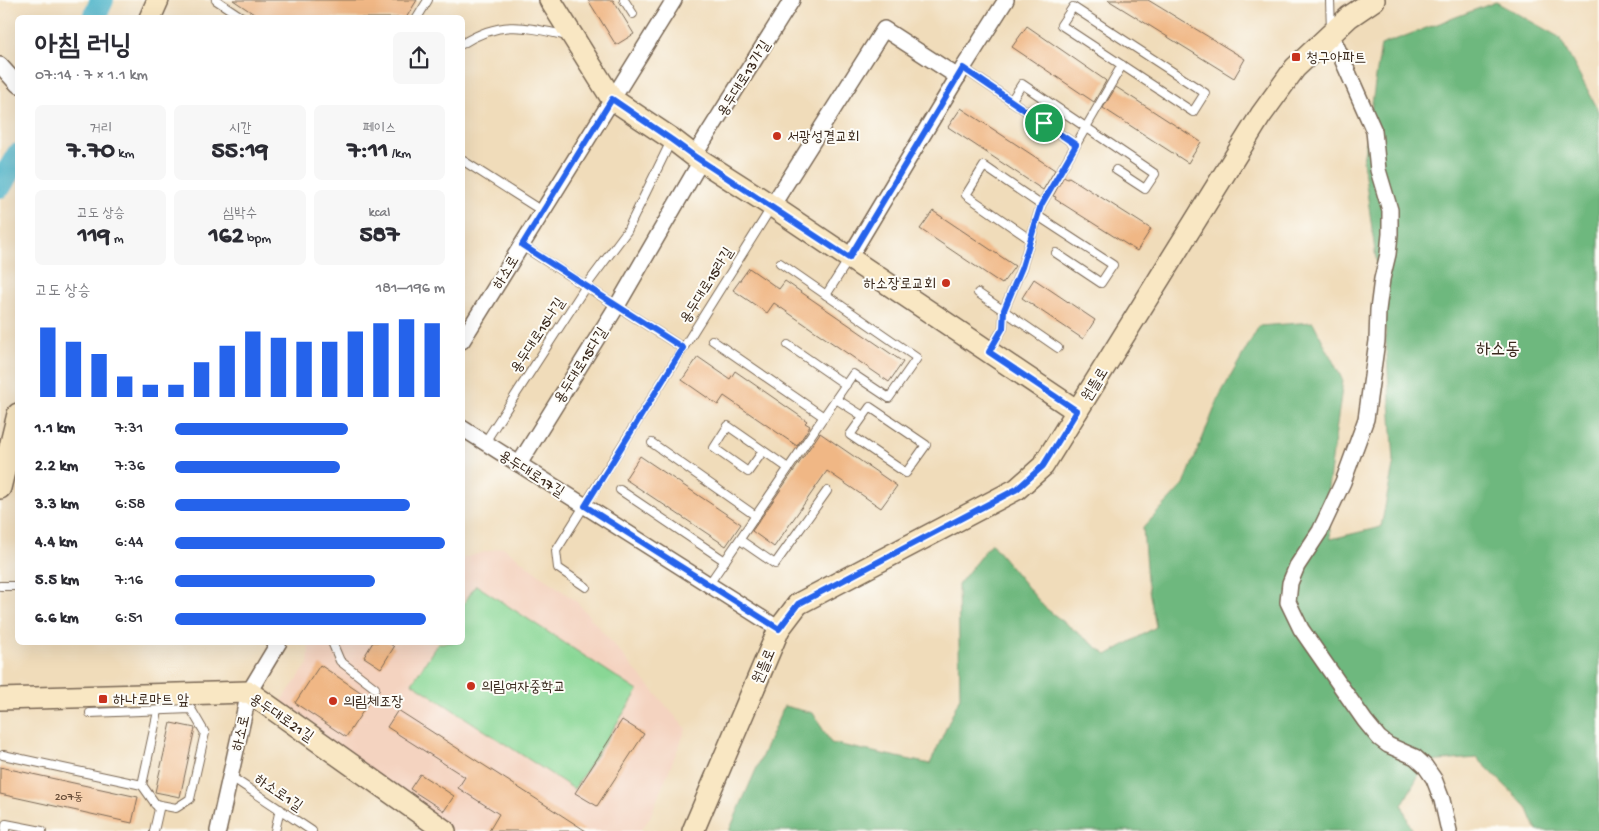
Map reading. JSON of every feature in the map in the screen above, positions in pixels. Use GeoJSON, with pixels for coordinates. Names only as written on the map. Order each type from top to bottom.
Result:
{"type":"FeatureCollection","features":[{"type":"Feature","properties":{"kind":"street"},"geometry":{"type":"LineString","coordinates":[[151,15],[158,0]]}},
{"type":"Feature","properties":{"kind":"street"},"geometry":{"type":"LineString","coordinates":[[550,0],[612,99],[697,159],[772,206],[1077,411]]}},
{"type":"Feature","properties":{"kind":"street","name":"하소로"},"geometry":{"type":"LineString","coordinates":[[465,336],[674,0]]}},
{"type":"Feature","properties":{"kind":"street","name":"용두대로13가길"},"geometry":{"type":"LineString","coordinates":[[697,159],[792,0]]}},
{"type":"Feature","properties":{"kind":"street"},"geometry":{"type":"LineString","coordinates":[[849,258],[1006,0]]}},
{"type":"Feature","properties":{"kind":"street","name":"원뜰로"},"geometry":{"type":"LineString","coordinates":[[693,831],[779,629],[798,604],[1017,489],[1043,466],[1262,115],[1295,68],[1349,16],[1374,0]]}},
{"type":"Feature","properties":{"kind":"street"},"geometry":{"type":"LineString","coordinates":[[772,206],[884,29],[960,73]]}},
{"type":"Feature","properties":{"kind":"street"},"geometry":{"type":"LineString","coordinates":[[1331,34],[1374,131],[1378,170],[1390,210],[1390,234],[1379,302],[1377,341],[1366,419],[1343,482],[1320,531],[1297,566],[1290,583],[1288,602],[1301,629],[1379,738],[1388,745],[1415,758],[1425,766],[1434,779],[1442,800],[1449,831]]}},
{"type":"Feature","properties":{"kind":"street","name":"용두대로15다길"},"geometry":{"type":"LineString","coordinates":[[519,464],[617,306],[697,159]]}},
{"type":"Feature","properties":{"kind":"street"},"geometry":{"type":"LineString","coordinates":[[0,488],[15,426]]}},
{"type":"Feature","properties":{"kind":"street","name":"용두대로17길"},"geometry":{"type":"LineString","coordinates":[[465,430],[779,629]]}},
{"type":"Feature","properties":{"kind":"street","name":"하소로"},"geometry":{"type":"LineString","coordinates":[[218,831],[249,692],[277,645]]}},
{"type":"Feature","properties":{"kind":"street","name":"용두대로21길"},"geometry":{"type":"LineString","coordinates":[[0,699],[249,692],[437,829]]}},
{"type":"Feature","properties":{"kind":"lane"},"geometry":{"type":"LineString","coordinates":[[216,0],[238,15]]}},
{"type":"Feature","properties":{"kind":"lane"},"geometry":{"type":"LineString","coordinates":[[419,15],[428,0]]}},
{"type":"Feature","properties":{"kind":"lane"},"geometry":{"type":"LineString","coordinates":[[624,0],[633,14]]}},
{"type":"Feature","properties":{"kind":"lane"},"geometry":{"type":"LineString","coordinates":[[1330,0],[1331,34]]}},
{"type":"Feature","properties":{"kind":"lane"},"geometry":{"type":"LineString","coordinates":[[1073,7],[1206,93],[1193,112],[1122,65],[1061,26],[1073,7]]}},
{"type":"Feature","properties":{"kind":"lane"},"geometry":{"type":"LineString","coordinates":[[465,42],[502,27],[529,27],[573,36]]}},
{"type":"Feature","properties":{"kind":"lane"},"geometry":{"type":"LineString","coordinates":[[989,352],[1003,328],[1004,310],[1022,267],[1041,205],[1122,65]]}},
{"type":"Feature","properties":{"kind":"lane"},"geometry":{"type":"LineString","coordinates":[[960,73],[1011,100],[1076,145]]}},
{"type":"Feature","properties":{"kind":"lane"},"geometry":{"type":"LineString","coordinates":[[1011,100],[1022,84],[1155,174],[1144,190],[1116,170]]}},
{"type":"Feature","properties":{"kind":"lane","name":"용두대로15나길"},"geometry":{"type":"LineString","coordinates":[[485,442],[586,286],[627,231],[672,140]]}},
{"type":"Feature","properties":{"kind":"lane"},"geometry":{"type":"LineString","coordinates":[[465,162],[542,211]]}},
{"type":"Feature","properties":{"kind":"lane"},"geometry":{"type":"LineString","coordinates":[[1031,240],[966,195],[984,166],[1041,205]]}},
{"type":"Feature","properties":{"kind":"lane","name":"용두대로15라길"},"geometry":{"type":"LineString","coordinates":[[586,587],[558,568],[556,551],[772,206]]}},
{"type":"Feature","properties":{"kind":"lane"},"geometry":{"type":"LineString","coordinates":[[1038,216],[1113,266],[1101,283],[1056,253]]}},
{"type":"Feature","properties":{"kind":"lane"},"geometry":{"type":"LineString","coordinates":[[522,245],[683,348]]}},
{"type":"Feature","properties":{"kind":"lane"},"geometry":{"type":"LineString","coordinates":[[826,296],[849,258]]}},
{"type":"Feature","properties":{"kind":"lane"},"geometry":{"type":"LineString","coordinates":[[709,584],[853,374],[889,398],[917,358],[780,263]]}},
{"type":"Feature","properties":{"kind":"lane"},"geometry":{"type":"LineString","coordinates":[[978,293],[1058,348]]}},
{"type":"Feature","properties":{"kind":"lane"},"geometry":{"type":"LineString","coordinates":[[712,340],[824,417]]}},
{"type":"Feature","properties":{"kind":"lane"},"geometry":{"type":"LineString","coordinates":[[788,345],[846,385]]}},
{"type":"Feature","properties":{"kind":"lane"},"geometry":{"type":"LineString","coordinates":[[836,398],[863,416]]}},
{"type":"Feature","properties":{"kind":"lane"},"geometry":{"type":"LineString","coordinates":[[870,407],[926,445],[906,473],[850,434],[863,416],[870,407]]}},
{"type":"Feature","properties":{"kind":"lane"},"geometry":{"type":"LineString","coordinates":[[763,450],[748,472],[714,448],[728,426],[763,450],[788,468]]}},
{"type":"Feature","properties":{"kind":"lane"},"geometry":{"type":"LineString","coordinates":[[652,443],[756,516]]}},
{"type":"Feature","properties":{"kind":"lane"},"geometry":{"type":"LineString","coordinates":[[620,490],[725,561]]}},
{"type":"Feature","properties":{"kind":"lane"},"geometry":{"type":"LineString","coordinates":[[740,540],[775,564],[827,491]]}},
{"type":"Feature","properties":{"kind":"lane"},"geometry":{"type":"LineString","coordinates":[[0,586],[15,586]]}},
{"type":"Feature","properties":{"kind":"lane"},"geometry":{"type":"LineString","coordinates":[[333,645],[340,662],[375,688]]}},
{"type":"Feature","properties":{"kind":"lane"},"geometry":{"type":"LineString","coordinates":[[90,713],[191,709],[205,733],[190,799],[176,808],[155,804]]}},
{"type":"Feature","properties":{"kind":"lane"},"geometry":{"type":"LineString","coordinates":[[142,785],[158,711]]}},
{"type":"Feature","properties":{"kind":"lane"},"geometry":{"type":"LineString","coordinates":[[3,755],[142,785],[159,808],[154,831]]}},
{"type":"Feature","properties":{"kind":"lane","name":"하소로1길"},"geometry":{"type":"LineString","coordinates":[[230,776],[312,831]]}},
{"type":"Feature","properties":{"kind":"lane"},"geometry":{"type":"LineString","coordinates":[[275,831],[280,809]]}},
{"type":"Feature","properties":{"kind":"lane"},"geometry":{"type":"LineString","coordinates":[[5,831],[6,824],[42,831]]}},
{"type":"Feature","properties":{"kind":"shaded area","name":"의림여자중학교"},"geometry":{"type":"Polygon","coordinates":[[[503,547],[577,602],[686,729],[649,819],[640,831],[448,831],[277,707],[308,664],[309,645],[465,645],[465,557],[503,547]]]}},
{"type":"Feature","properties":{"kind":"green space"},"geometry":{"type":"Polygon","coordinates":[[[1496,2],[1559,37],[1599,111],[1599,831],[1537,831],[1527,807],[1477,758],[1426,762],[1402,805],[1412,831],[729,831],[784,706],[813,713],[831,743],[930,764],[960,697],[958,585],[991,543],[1044,607],[1107,655],[1156,627],[1147,580],[1143,528],[1184,484],[1220,395],[1259,326],[1313,322],[1343,381],[1326,502],[1331,539],[1381,527],[1394,461],[1385,327],[1363,161],[1381,45],[1496,2]]]}},
{"type":"Feature","properties":{"kind":"green space"},"geometry":{"type":"Polygon","coordinates":[[[476,585],[638,691],[574,789],[412,683],[437,645],[465,645],[465,602],[476,585]]]}},
{"type":"Feature","properties":{"kind":"building"},"geometry":{"type":"Polygon","coordinates":[[[233,0],[417,0],[408,15],[256,15],[233,0]]]}},
{"type":"Feature","properties":{"kind":"building"},"geometry":{"type":"Polygon","coordinates":[[[588,0],[613,0],[634,34],[616,45],[588,0]]]}},
{"type":"Feature","properties":{"kind":"building"},"geometry":{"type":"Polygon","coordinates":[[[1108,0],[1148,0],[1245,59],[1234,78],[1108,0]]]}},
{"type":"Feature","properties":{"kind":"building"},"geometry":{"type":"Polygon","coordinates":[[[1027,26],[1106,81],[1094,102],[1012,47],[1027,26]]]}},
{"type":"Feature","properties":{"kind":"building"},"geometry":{"type":"Polygon","coordinates":[[[1116,87],[1201,142],[1188,163],[1103,108],[1116,87]]]}},
{"type":"Feature","properties":{"kind":"building"},"geometry":{"type":"Polygon","coordinates":[[[961,108],[1055,170],[1043,190],[948,127],[961,108]]]}},
{"type":"Feature","properties":{"kind":"building"},"geometry":{"type":"Polygon","coordinates":[[[1064,176],[1069,177],[1151,229],[1137,251],[1055,199],[1056,197],[1053,196],[1064,176]]]}},
{"type":"Feature","properties":{"kind":"building"},"geometry":{"type":"Polygon","coordinates":[[[933,211],[1015,266],[1002,284],[920,229],[933,211]]]}},
{"type":"Feature","properties":{"kind":"building"},"geometry":{"type":"Polygon","coordinates":[[[749,268],[779,289],[785,281],[903,362],[889,382],[774,303],[767,313],[733,290],[749,268]]]}},
{"type":"Feature","properties":{"kind":"building"},"geometry":{"type":"Polygon","coordinates":[[[1034,279],[1095,320],[1083,339],[1022,298],[1034,279]]]}},
{"type":"Feature","properties":{"kind":"building"},"geometry":{"type":"Polygon","coordinates":[[[698,357],[730,379],[735,371],[807,421],[805,423],[810,426],[797,446],[724,396],[718,405],[682,380],[698,357]]]}},
{"type":"Feature","properties":{"kind":"building"},"geometry":{"type":"Polygon","coordinates":[[[820,433],[897,486],[881,508],[827,471],[774,547],[752,531],[820,433]]]}},
{"type":"Feature","properties":{"kind":"building"},"geometry":{"type":"Polygon","coordinates":[[[640,456],[741,524],[726,546],[625,479],[640,456]]]}},
{"type":"Feature","properties":{"kind":"building"},"geometry":{"type":"Polygon","coordinates":[[[371,645],[392,645],[394,647],[381,668],[364,657],[371,645]]]}},
{"type":"Feature","properties":{"kind":"building","name":"의림체조장"},"geometry":{"type":"Polygon","coordinates":[[[320,665],[371,699],[346,737],[295,703],[320,665]]]}},
{"type":"Feature","properties":{"kind":"building"},"geometry":{"type":"Polygon","coordinates":[[[398,710],[586,831],[489,831],[499,814],[458,788],[465,777],[387,727],[398,710]]]}},
{"type":"Feature","properties":{"kind":"building"},"geometry":{"type":"Polygon","coordinates":[[[622,720],[644,734],[597,806],[575,793],[622,720]]]}},
{"type":"Feature","properties":{"kind":"building"},"geometry":{"type":"Polygon","coordinates":[[[171,723],[195,728],[180,797],[155,792],[171,723]]]}},
{"type":"Feature","properties":{"kind":"building"},"geometry":{"type":"Polygon","coordinates":[[[0,767],[138,797],[132,823],[0,794],[0,767]]]}},
{"type":"Feature","properties":{"kind":"building"},"geometry":{"type":"Polygon","coordinates":[[[420,774],[454,796],[444,811],[410,789],[420,774]]]}},
{"type":"Feature","properties":{"kind":"waterway"},"geometry":{"type":"LineString","coordinates":[[95,15],[102,0]]}},
{"type":"Feature","properties":{"kind":"waterway"},"geometry":{"type":"LineString","coordinates":[[0,186],[15,160]]}},
{"type":"Feature","properties":{"kind":"place","name":"청구아파트"},"geometry":{"type":"Point","coordinates":[1296,57]}},
{"type":"Feature","properties":{"kind":"place","name":"서광성결교회"},"geometry":{"type":"Point","coordinates":[777,136]}},
{"type":"Feature","properties":{"kind":"place","name":"하소장로교회"},"geometry":{"type":"Point","coordinates":[946,283]}},
{"type":"Feature","properties":{"kind":"place","name":"의림여자중학교"},"geometry":{"type":"Point","coordinates":[471,686]}},
{"type":"Feature","properties":{"kind":"place","name":"하나로마트 앞"},"geometry":{"type":"Point","coordinates":[103,699]}},
{"type":"Feature","properties":{"kind":"place","name":"의림체조장"},"geometry":{"type":"Point","coordinates":[333,701]}},
{"type":"Feature","properties":{"kind":"district","name":"하소동"},"geometry":{"type":"Point","coordinates":[1498,348]}},
{"type":"Feature","properties":{"kind":"route"},"geometry":{"type":"LineString","coordinates":[[963,68],[1044,123],[1076,145],[1041,205],[1022,267],[1004,310],[1003,328],[989,352],[1077,411],[1043,466],[1017,489],[798,604],[779,629],[585,506],[683,348],[522,245],[612,99],[694,156],[849,258],[963,68]]}}]}
